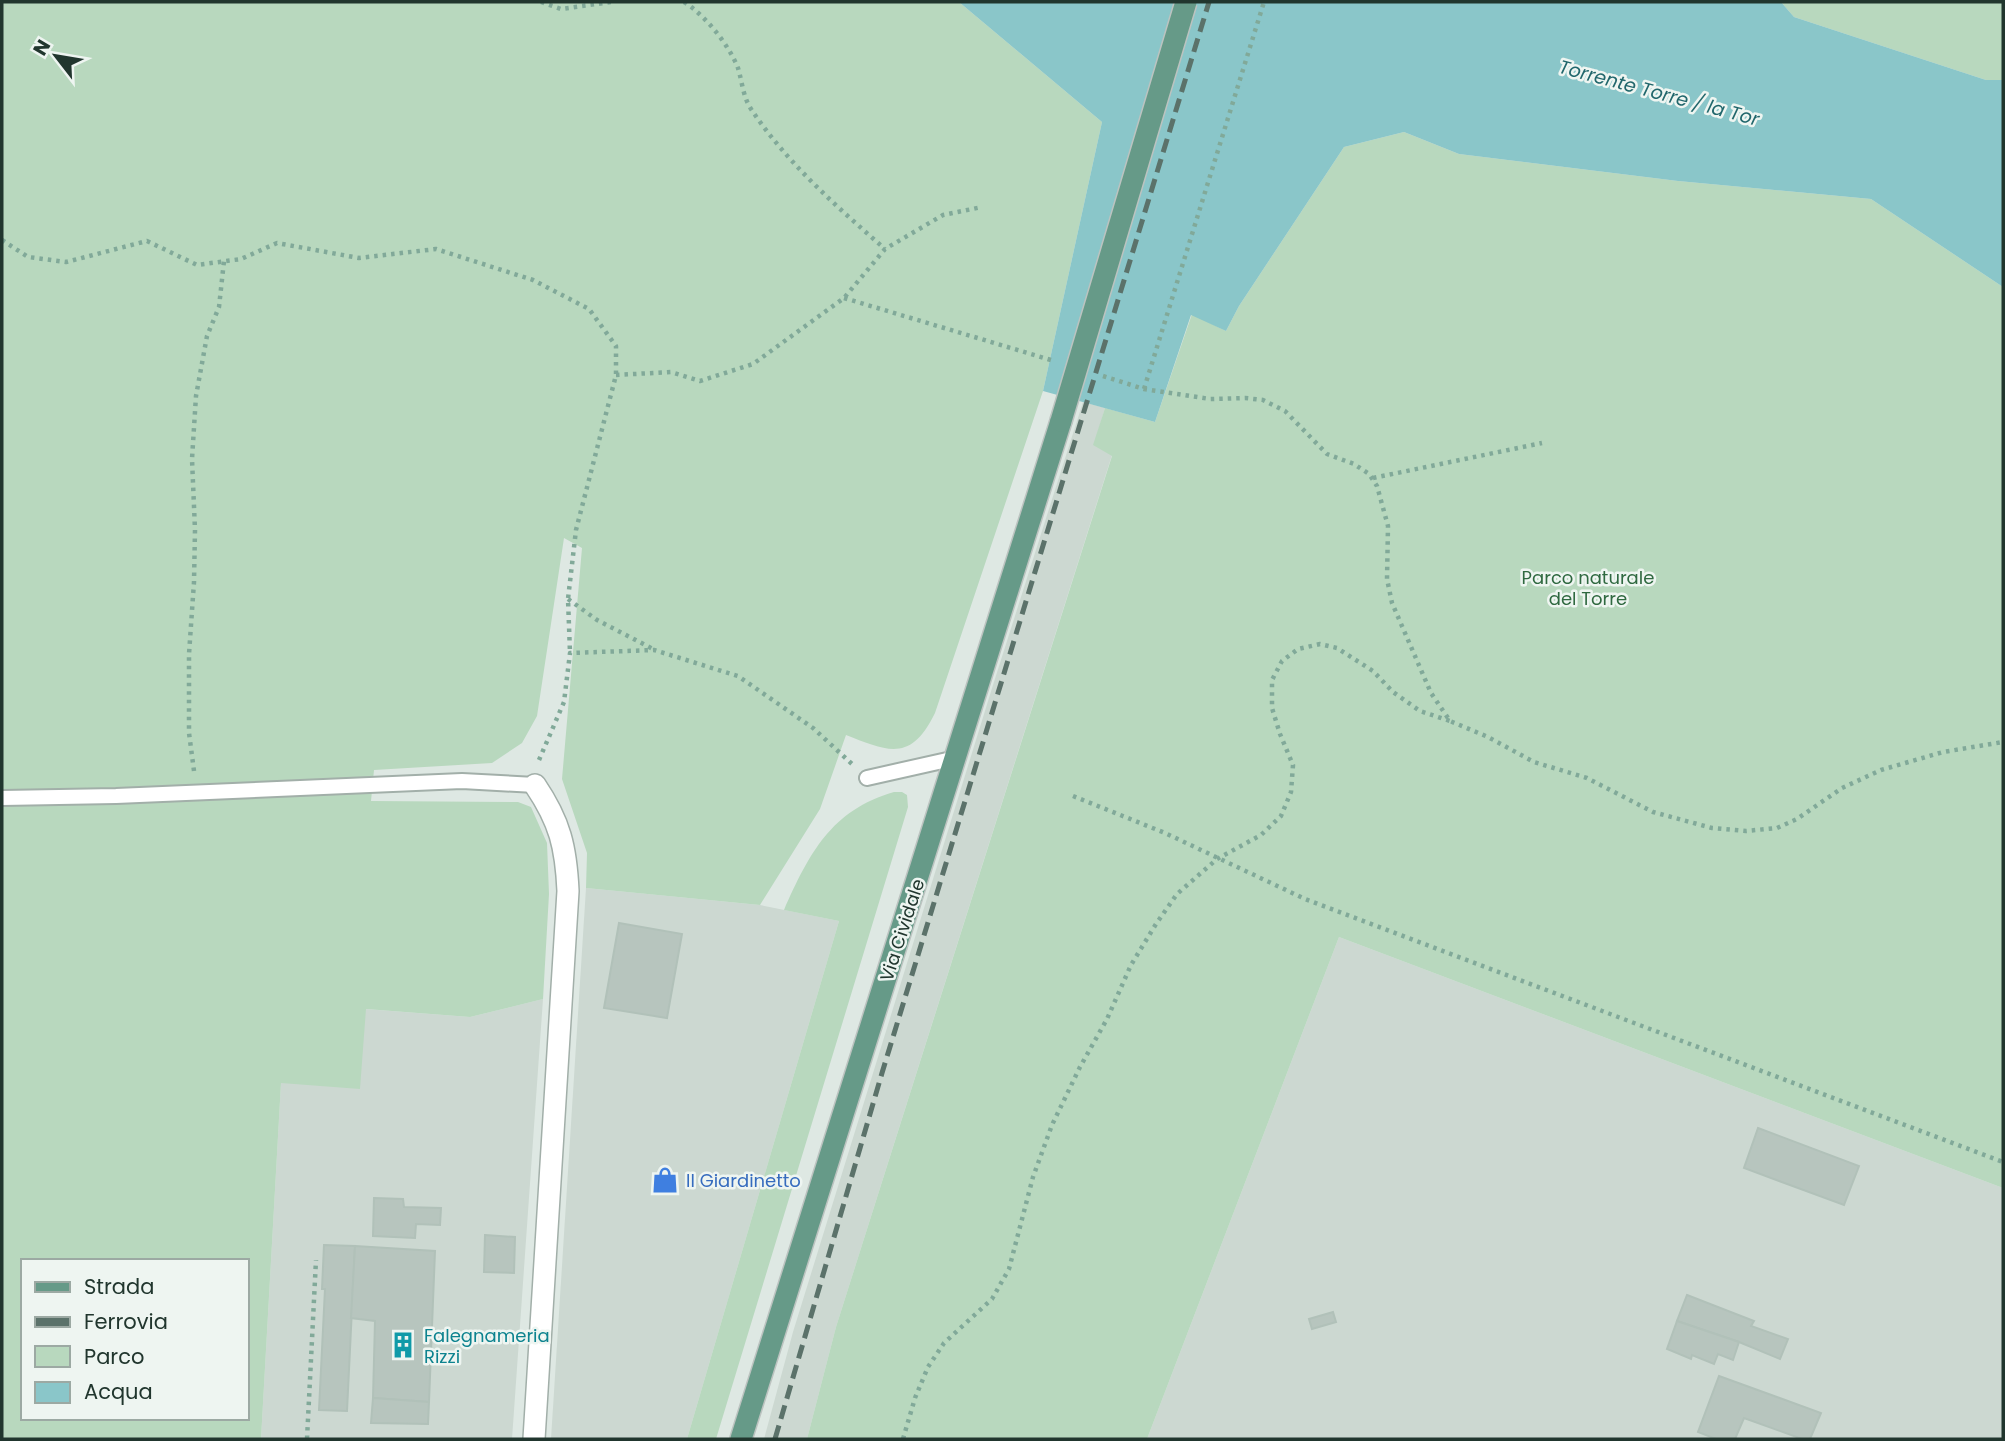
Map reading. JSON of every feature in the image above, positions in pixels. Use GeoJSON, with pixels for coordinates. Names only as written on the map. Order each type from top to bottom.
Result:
{"type":"FeatureCollection","features":[{"type":"Feature","properties":{"kind":"main road","name":"Via Cividale"},"geometry":{"type":"LineString","coordinates":[[741,1439],[1061,421],[1186,2]]}},
{"type":"Feature","properties":{"kind":"street"},"geometry":{"type":"LineString","coordinates":[[534,1439],[568,891],[566,858],[559,828],[535,785]]}},
{"type":"Feature","properties":{"kind":"lane"},"geometry":{"type":"LineString","coordinates":[[867,778],[956,758]]}},
{"type":"Feature","properties":{"kind":"lane"},"geometry":{"type":"LineString","coordinates":[[2,798],[196,793],[462,781],[535,785]]}},
{"type":"Feature","properties":{"kind":"path"},"geometry":{"type":"LineString","coordinates":[[541,2],[561,9],[611,2]]}},
{"type":"Feature","properties":{"kind":"path"},"geometry":{"type":"LineString","coordinates":[[684,2],[716,30],[737,65],[749,106],[787,156],[830,200],[885,249]]}},
{"type":"Feature","properties":{"kind":"path"},"geometry":{"type":"LineString","coordinates":[[1144,389],[1264,2]]}},
{"type":"Feature","properties":{"kind":"path"},"geometry":{"type":"LineString","coordinates":[[616,375],[671,372],[700,381],[753,364],[844,298],[885,249],[943,215],[982,207]]}},
{"type":"Feature","properties":{"kind":"path"},"geometry":{"type":"LineString","coordinates":[[2,240],[28,257],[66,262],[147,241],[197,265],[241,259],[277,243],[359,258],[436,249],[533,280],[589,309],[616,346],[616,375],[576,530],[568,599],[570,653],[564,702],[539,759],[535,785]]}},
{"type":"Feature","properties":{"kind":"path"},"geometry":{"type":"LineString","coordinates":[[196,793],[189,733],[189,654],[195,530],[192,459],[196,396],[208,336],[219,307],[224,261]]}},
{"type":"Feature","properties":{"kind":"path"},"geometry":{"type":"LineString","coordinates":[[844,298],[1054,361]]}},
{"type":"Feature","properties":{"kind":"path"},"geometry":{"type":"LineString","coordinates":[[1092,373],[1144,389],[1210,398],[1263,400],[1285,411],[1327,454],[1354,464],[1373,478],[1388,526],[1387,579],[1392,603],[1431,692],[1450,721]]}},
{"type":"Feature","properties":{"kind":"path"},"geometry":{"type":"LineString","coordinates":[[1373,478],[1542,443]]}},
{"type":"Feature","properties":{"kind":"path"},"geometry":{"type":"LineString","coordinates":[[568,599],[597,620],[654,650],[738,676],[813,728],[867,778]]}},
{"type":"Feature","properties":{"kind":"path"},"geometry":{"type":"LineString","coordinates":[[903,1439],[915,1398],[928,1367],[944,1343],[992,1299],[1009,1269],[1034,1177],[1052,1125],[1107,1019],[1131,965],[1177,894],[1217,859],[1261,835],[1281,816],[1291,792],[1293,765],[1272,708],[1272,680],[1282,661],[1298,649],[1320,645],[1337,648],[1373,671],[1394,692],[1420,710],[1488,737],[1534,762],[1587,778],[1653,812],[1712,828],[1746,831],[1777,828],[1797,819],[1842,788],[1881,770],[1943,752],[2003,742]]}},
{"type":"Feature","properties":{"kind":"path"},"geometry":{"type":"LineString","coordinates":[[570,653],[654,650]]}},
{"type":"Feature","properties":{"kind":"path"},"geometry":{"type":"LineString","coordinates":[[1073,796],[1165,834],[1305,899],[2003,1162]]}},
{"type":"Feature","properties":{"kind":"path"},"geometry":{"type":"LineString","coordinates":[[307,1439],[316,1261]]}},
{"type":"Feature","properties":{"kind":"shaded area"},"geometry":{"type":"Polygon","coordinates":[[[1083,402],[1105,408],[1094,445],[1112,455],[836,1327],[807,1439],[764,1439],[793,1332],[1083,402]]]}},
{"type":"Feature","properties":{"kind":"shaded area","name":"Il Giardinetto"},"geometry":{"type":"Polygon","coordinates":[[[586,888],[760,905],[839,921],[687,1439],[551,1439],[586,888]]]}},
{"type":"Feature","properties":{"kind":"shaded area"},"geometry":{"type":"Polygon","coordinates":[[[1339,937],[2003,1188],[2003,1439],[1147,1439],[1339,937]]]}},
{"type":"Feature","properties":{"kind":"shaded area"},"geometry":{"type":"Polygon","coordinates":[[[543,999],[512,1439],[261,1439],[281,1083],[365,1009],[470,1017],[543,999]]]}},
{"type":"Feature","properties":{"kind":"green space"},"geometry":{"type":"Polygon","coordinates":[[[2,2],[959,2],[1102,122],[1043,391],[935,713],[917,740],[898,749],[875,746],[846,735],[820,809],[760,905],[586,888],[587,853],[562,779],[582,548],[564,538],[537,716],[522,743],[492,763],[374,770],[371,801],[518,802],[531,807],[547,843],[549,894],[543,999],[470,1017],[366,1009],[360,1089],[281,1083],[261,1439],[2,1439],[2,2]]]}},
{"type":"Feature","properties":{"kind":"green space"},"geometry":{"type":"Polygon","coordinates":[[[1781,2],[2003,2],[2003,80],[1986,80],[1794,17],[1781,2]]]}},
{"type":"Feature","properties":{"kind":"green space","name":"Parco naturale del Torre"},"geometry":{"type":"Polygon","coordinates":[[[1404,132],[1459,154],[1678,181],[1871,199],[2003,287],[2003,1188],[1339,937],[1147,1439],[807,1439],[836,1327],[1112,456],[1093,445],[1105,408],[1155,422],[1192,314],[1226,331],[1239,306],[1344,147],[1404,132]]]}},
{"type":"Feature","properties":{"kind":"green space"},"geometry":{"type":"Polygon","coordinates":[[[894,792],[907,795],[908,807],[716,1439],[687,1439],[839,921],[784,910],[813,853],[838,822],[872,800],[894,792]]]}},
{"type":"Feature","properties":{"kind":"water","name":"Torrente Torre / la Tor"},"geometry":{"type":"Polygon","coordinates":[[[959,2],[1781,2],[1794,17],[1986,80],[2003,80],[2003,287],[1871,199],[1678,181],[1459,154],[1404,132],[1344,147],[1239,306],[1226,331],[1191,315],[1155,422],[1043,391],[1102,122],[959,2]]]}},
{"type":"Feature","properties":{"kind":"building"},"geometry":{"type":"Polygon","coordinates":[[[619,923],[682,934],[667,1018],[604,1008],[619,923]]]}},
{"type":"Feature","properties":{"kind":"building"},"geometry":{"type":"Polygon","coordinates":[[[1758,1128],[1859,1166],[1844,1205],[1744,1168],[1758,1128]]]}},
{"type":"Feature","properties":{"kind":"building"},"geometry":{"type":"Polygon","coordinates":[[[374,1198],[403,1199],[404,1207],[441,1208],[440,1225],[416,1224],[415,1238],[373,1236],[374,1198]]]}},
{"type":"Feature","properties":{"kind":"building"},"geometry":{"type":"Polygon","coordinates":[[[485,1235],[515,1237],[514,1273],[484,1272],[485,1235]]]}},
{"type":"Feature","properties":{"kind":"building"},"geometry":{"type":"Polygon","coordinates":[[[324,1245],[355,1246],[347,1411],[319,1410],[325,1289],[322,1289],[324,1245]]]}},
{"type":"Feature","properties":{"kind":"building","name":"Falegnameria Rizzi"},"geometry":{"type":"Polygon","coordinates":[[[355,1246],[435,1251],[429,1402],[373,1398],[375,1321],[351,1318],[355,1246]]]}},
{"type":"Feature","properties":{"kind":"building"},"geometry":{"type":"Polygon","coordinates":[[[1687,1295],[1754,1321],[1751,1326],[1788,1339],[1780,1359],[1677,1321],[1687,1295]]]}},
{"type":"Feature","properties":{"kind":"building"},"geometry":{"type":"Polygon","coordinates":[[[1333,1312],[1336,1322],[1312,1329],[1309,1319],[1333,1312]]]}},
{"type":"Feature","properties":{"kind":"building"},"geometry":{"type":"Polygon","coordinates":[[[1677,1321],[1739,1342],[1733,1360],[1718,1354],[1714,1364],[1692,1355],[1691,1359],[1667,1349],[1677,1321]]]}},
{"type":"Feature","properties":{"kind":"building"},"geometry":{"type":"Polygon","coordinates":[[[1719,1376],[1821,1413],[1810,1439],[1802,1439],[1744,1418],[1735,1439],[1716,1439],[1698,1432],[1719,1376]]]}},
{"type":"Feature","properties":{"kind":"building"},"geometry":{"type":"Polygon","coordinates":[[[373,1398],[429,1402],[428,1424],[371,1423],[373,1398]]]}},
{"type":"Feature","properties":{"kind":"railway"},"geometry":{"type":"LineString","coordinates":[[775,1439],[882,1073],[1209,2]]}},
{"type":"Feature","properties":{"kind":"place","name":"Il Giardinetto"},"geometry":{"type":"Point","coordinates":[665,1180]}},
{"type":"Feature","properties":{"kind":"place","name":"Falegnameria Rizzi"},"geometry":{"type":"Point","coordinates":[403,1345]}}]}
